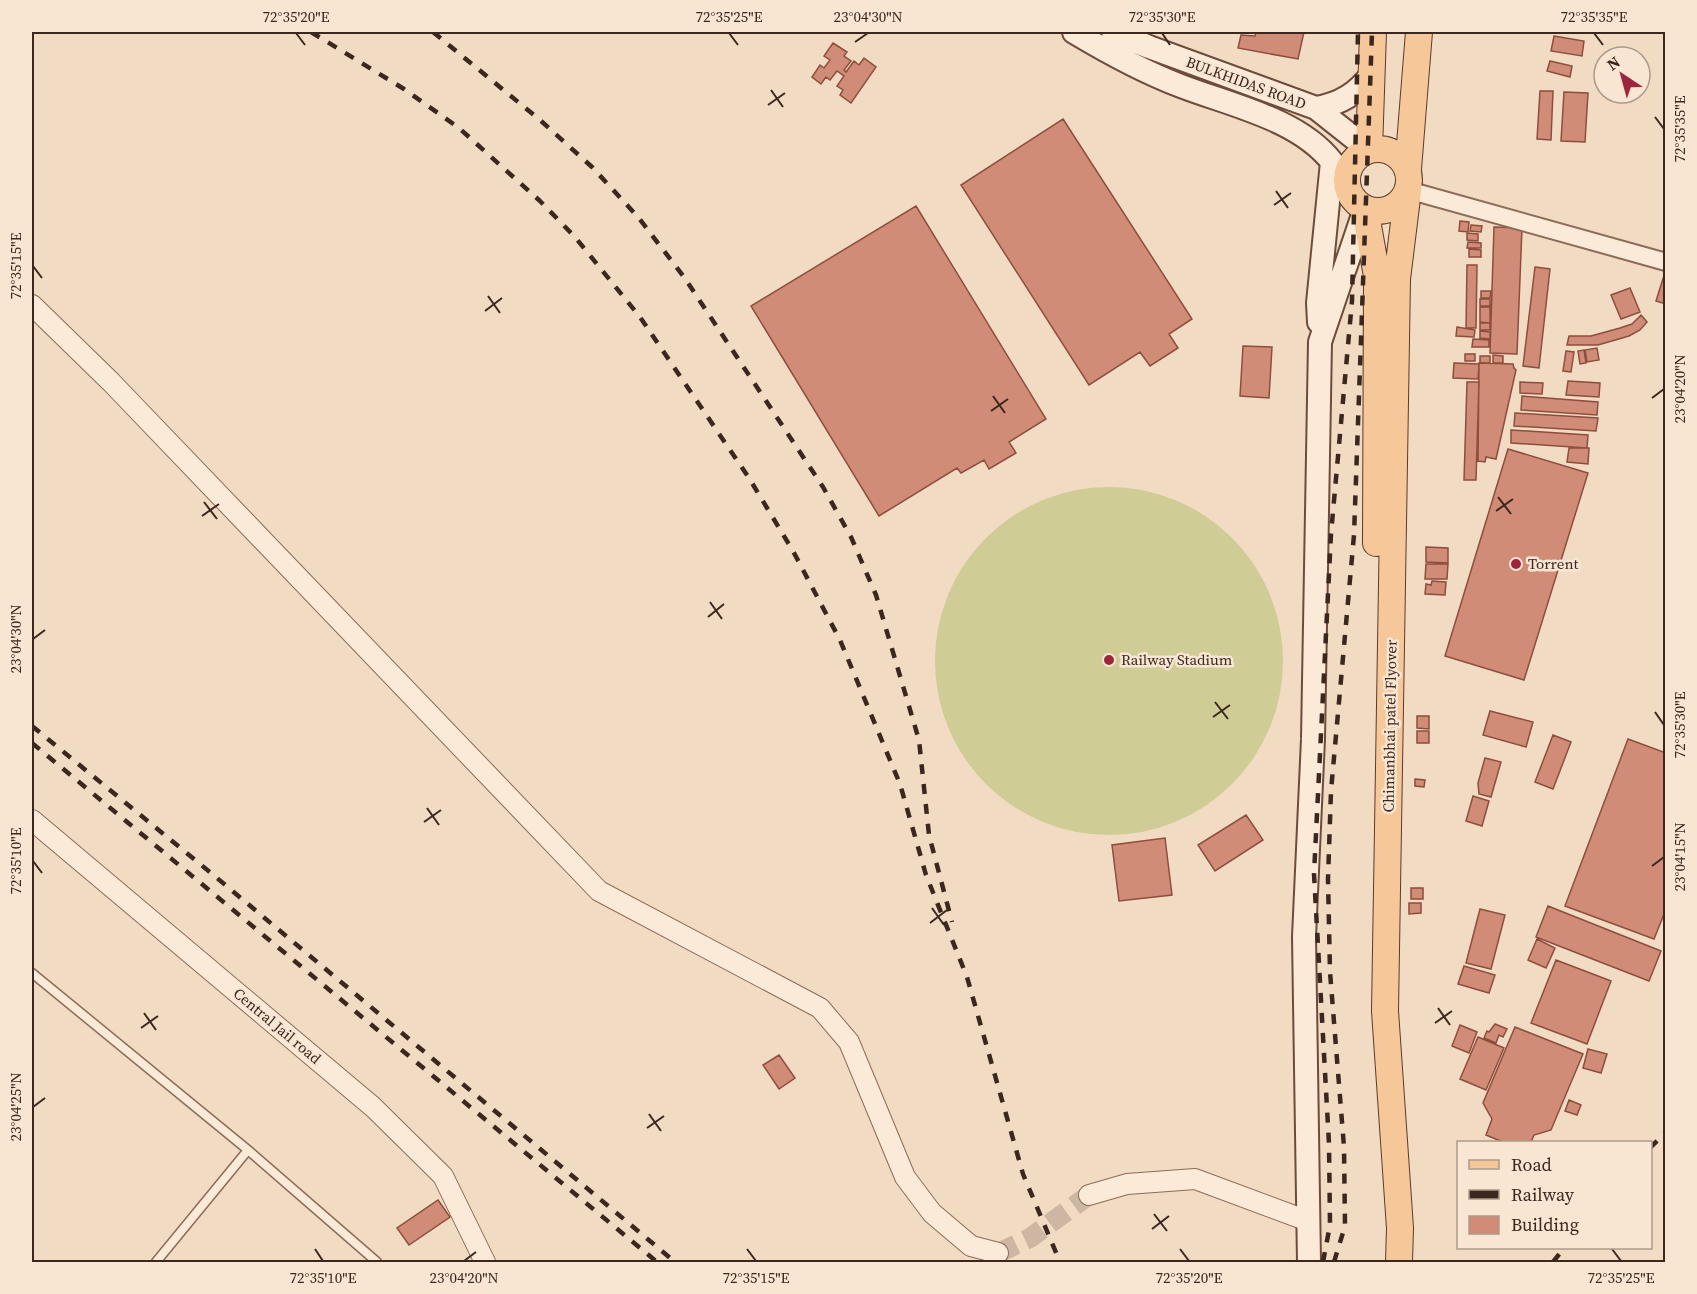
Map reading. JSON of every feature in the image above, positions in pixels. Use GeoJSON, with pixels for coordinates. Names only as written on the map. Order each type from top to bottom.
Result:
{"type":"FeatureCollection","features":[{"type":"Feature","properties":{"kind":"main road"},"geometry":{"type":"LineString","coordinates":[[1074,32],[1115,56],[1180,86],[1265,115],[1312,142],[1332,162],[1348,190],[1355,202],[1365,209],[1378,212],[1391,209],[1402,202],[1408,180],[1402,159],[1393,152],[1381,148],[1358,156],[1350,165],[1347,178],[1348,190]]}},
{"type":"Feature","properties":{"kind":"main road","name":"BULKHIDAS ROAD"},"geometry":{"type":"LineString","coordinates":[[1113,32],[1316,108],[1370,150]]}},
{"type":"Feature","properties":{"kind":"main road"},"geometry":{"type":"LineString","coordinates":[[1370,150],[1373,32]]}},
{"type":"Feature","properties":{"kind":"main road","name":"Chimanbhai patel Flyover"},"geometry":{"type":"LineString","coordinates":[[1384,1263],[1385,1229],[1370,1011],[1387,277],[1408,180],[1419,32]]}},
{"type":"Feature","properties":{"kind":"main road"},"geometry":{"type":"LineString","coordinates":[[1316,108],[1341,102],[1360,88],[1372,74]]}},
{"type":"Feature","properties":{"kind":"main road"},"geometry":{"type":"LineString","coordinates":[[1309,1263],[1304,937],[1313,739],[1320,342],[1318,303],[1332,162]]}},
{"type":"Feature","properties":{"kind":"main road"},"geometry":{"type":"LineString","coordinates":[[1320,342],[1365,209]]}},
{"type":"Feature","properties":{"kind":"main road","name":"Chimanbhai patel Flyover"},"geometry":{"type":"LineString","coordinates":[[1365,209],[1387,277],[1385,1011],[1400,1228],[1399,1263]]}},
{"type":"Feature","properties":{"kind":"street"},"geometry":{"type":"LineString","coordinates":[[1408,180],[1665,262]]}},
{"type":"Feature","properties":{"kind":"street"},"geometry":{"type":"LineString","coordinates":[[32,305],[111,382],[600,891],[820,1008],[849,1042],[905,1178],[932,1213],[971,1246],[998,1253]]}},
{"type":"Feature","properties":{"kind":"street","name":"Central Jail road"},"geometry":{"type":"LineString","coordinates":[[32,820],[373,1107],[443,1176],[485,1263]]}},
{"type":"Feature","properties":{"kind":"street"},"geometry":{"type":"LineString","coordinates":[[1089,1195],[1126,1184],[1195,1179],[1308,1221]]}},
{"type":"Feature","properties":{"kind":"lane"},"geometry":{"type":"LineString","coordinates":[[32,973],[248,1150],[377,1263]]}},
{"type":"Feature","properties":{"kind":"lane"},"geometry":{"type":"LineString","coordinates":[[156,1263],[248,1150]]}},
{"type":"Feature","properties":{"kind":"shaded area","name":"Railway Stadium"},"geometry":{"type":"Polygon","coordinates":[[[1092,487],[1126,487],[1160,494],[1191,507],[1220,526],[1244,550],[1263,579],[1276,610],[1283,644],[1283,678],[1276,712],[1263,743],[1244,772],[1220,796],[1191,815],[1160,828],[1126,835],[1092,835],[1058,828],[1027,815],[998,796],[974,772],[955,743],[942,712],[935,678],[935,644],[942,610],[955,579],[974,550],[998,526],[1027,507],[1058,494],[1092,487]]]}},
{"type":"Feature","properties":{"kind":"building"},"geometry":{"type":"Polygon","coordinates":[[[1256,32],[1304,32],[1298,59],[1238,48],[1241,35],[1255,36],[1256,32]]]}},
{"type":"Feature","properties":{"kind":"building"},"geometry":{"type":"Polygon","coordinates":[[[1554,36],[1584,41],[1582,56],[1551,51],[1554,36]]]}},
{"type":"Feature","properties":{"kind":"building"},"geometry":{"type":"Polygon","coordinates":[[[833,43],[847,52],[844,56],[851,61],[844,70],[846,72],[854,61],[859,65],[864,58],[876,67],[851,103],[840,95],[843,90],[837,86],[844,76],[837,71],[830,80],[826,77],[821,84],[812,77],[820,65],[824,68],[830,60],[824,56],[833,43]]]}},
{"type":"Feature","properties":{"kind":"building"},"geometry":{"type":"Polygon","coordinates":[[[1550,61],[1572,66],[1570,77],[1547,71],[1550,61]]]}},
{"type":"Feature","properties":{"kind":"building"},"geometry":{"type":"Polygon","coordinates":[[[1540,91],[1553,91],[1551,140],[1537,139],[1540,91]]]}},
{"type":"Feature","properties":{"kind":"building"},"geometry":{"type":"Polygon","coordinates":[[[1564,92],[1588,93],[1585,142],[1561,141],[1564,92]]]}},
{"type":"Feature","properties":{"kind":"building"},"geometry":{"type":"Polygon","coordinates":[[[1063,119],[1192,319],[1169,334],[1178,348],[1150,366],[1140,352],[1089,385],[961,185],[1063,119]]]}},
{"type":"Feature","properties":{"kind":"building"},"geometry":{"type":"Polygon","coordinates":[[[916,206],[1046,419],[1009,442],[1016,453],[989,469],[984,460],[961,473],[957,468],[879,516],[751,306],[916,206]]]}},
{"type":"Feature","properties":{"kind":"building"},"geometry":{"type":"Polygon","coordinates":[[[1460,221],[1469,222],[1468,232],[1459,231],[1460,221]]]}},
{"type":"Feature","properties":{"kind":"building"},"geometry":{"type":"Polygon","coordinates":[[[1471,225],[1482,226],[1481,232],[1470,231],[1471,225]]]}},
{"type":"Feature","properties":{"kind":"building"},"geometry":{"type":"Polygon","coordinates":[[[1494,227],[1522,228],[1517,354],[1490,353],[1494,227]]]}},
{"type":"Feature","properties":{"kind":"building"},"geometry":{"type":"Polygon","coordinates":[[[1467,233],[1478,234],[1478,241],[1467,240],[1467,233]]]}},
{"type":"Feature","properties":{"kind":"building"},"geometry":{"type":"Polygon","coordinates":[[[1468,242],[1481,243],[1481,248],[1467,248],[1468,242]]]}},
{"type":"Feature","properties":{"kind":"building"},"geometry":{"type":"Polygon","coordinates":[[[1469,249],[1481,250],[1481,257],[1469,257],[1469,249]]]}},
{"type":"Feature","properties":{"kind":"building"},"geometry":{"type":"Polygon","coordinates":[[[1467,265],[1477,265],[1476,328],[1466,328],[1467,265]]]}},
{"type":"Feature","properties":{"kind":"building"},"geometry":{"type":"Polygon","coordinates":[[[1535,267],[1550,269],[1539,368],[1523,366],[1535,267]]]}},
{"type":"Feature","properties":{"kind":"building"},"geometry":{"type":"Polygon","coordinates":[[[1666,269],[1666,304],[1656,301],[1666,269]]]}},
{"type":"Feature","properties":{"kind":"building"},"geometry":{"type":"Polygon","coordinates":[[[1630,288],[1640,312],[1621,319],[1611,295],[1630,288]]]}},
{"type":"Feature","properties":{"kind":"building"},"geometry":{"type":"Polygon","coordinates":[[[1481,291],[1491,291],[1490,298],[1481,298],[1481,291]]]}},
{"type":"Feature","properties":{"kind":"building"},"geometry":{"type":"Polygon","coordinates":[[[1480,299],[1490,299],[1490,306],[1480,306],[1480,299]]]}},
{"type":"Feature","properties":{"kind":"building"},"geometry":{"type":"Polygon","coordinates":[[[1480,307],[1490,307],[1490,323],[1480,322],[1480,307]]]}},
{"type":"Feature","properties":{"kind":"building"},"geometry":{"type":"Polygon","coordinates":[[[1641,315],[1647,322],[1640,330],[1629,336],[1598,345],[1567,345],[1569,336],[1591,336],[1620,328],[1632,324],[1641,315]]]}},
{"type":"Feature","properties":{"kind":"building"},"geometry":{"type":"Polygon","coordinates":[[[1480,323],[1490,323],[1490,330],[1480,330],[1480,323]]]}},
{"type":"Feature","properties":{"kind":"building"},"geometry":{"type":"Polygon","coordinates":[[[1457,327],[1475,330],[1474,337],[1456,336],[1457,327]]]}},
{"type":"Feature","properties":{"kind":"building"},"geometry":{"type":"Polygon","coordinates":[[[1480,331],[1490,332],[1490,339],[1480,338],[1480,331]]]}},
{"type":"Feature","properties":{"kind":"building"},"geometry":{"type":"Polygon","coordinates":[[[1473,339],[1489,340],[1489,347],[1472,347],[1473,339]]]}},
{"type":"Feature","properties":{"kind":"building"},"geometry":{"type":"Polygon","coordinates":[[[1243,346],[1272,347],[1269,398],[1240,396],[1243,346]]]}},
{"type":"Feature","properties":{"kind":"building"},"geometry":{"type":"Polygon","coordinates":[[[1597,348],[1599,360],[1587,362],[1585,350],[1597,348]]]}},
{"type":"Feature","properties":{"kind":"building"},"geometry":{"type":"Polygon","coordinates":[[[1584,350],[1586,363],[1580,364],[1578,351],[1584,350]]]}},
{"type":"Feature","properties":{"kind":"building"},"geometry":{"type":"Polygon","coordinates":[[[1566,351],[1574,352],[1571,372],[1563,371],[1566,351]]]}},
{"type":"Feature","properties":{"kind":"building"},"geometry":{"type":"Polygon","coordinates":[[[1465,354],[1475,354],[1475,361],[1465,361],[1465,354]]]}},
{"type":"Feature","properties":{"kind":"building"},"geometry":{"type":"Polygon","coordinates":[[[1493,355],[1503,356],[1503,363],[1493,363],[1493,355]]]}},
{"type":"Feature","properties":{"kind":"building"},"geometry":{"type":"Polygon","coordinates":[[[1480,356],[1490,356],[1490,363],[1480,363],[1480,356]]]}},
{"type":"Feature","properties":{"kind":"building"},"geometry":{"type":"Polygon","coordinates":[[[1454,363],[1479,364],[1478,379],[1453,378],[1454,363]]]}},
{"type":"Feature","properties":{"kind":"building"},"geometry":{"type":"Polygon","coordinates":[[[1479,363],[1513,364],[1516,370],[1496,459],[1486,457],[1485,462],[1478,461],[1479,363]]]}},
{"type":"Feature","properties":{"kind":"building"},"geometry":{"type":"Polygon","coordinates":[[[1568,381],[1600,383],[1599,397],[1566,395],[1568,381]]]}},
{"type":"Feature","properties":{"kind":"building"},"geometry":{"type":"Polygon","coordinates":[[[1467,382],[1479,382],[1476,480],[1464,480],[1467,382]]]}},
{"type":"Feature","properties":{"kind":"building"},"geometry":{"type":"Polygon","coordinates":[[[1520,382],[1543,383],[1542,394],[1520,393],[1520,382]]]}},
{"type":"Feature","properties":{"kind":"building"},"geometry":{"type":"Polygon","coordinates":[[[1522,396],[1598,402],[1597,415],[1521,410],[1522,396]]]}},
{"type":"Feature","properties":{"kind":"building"},"geometry":{"type":"Polygon","coordinates":[[[1515,413],[1598,418],[1596,431],[1514,426],[1515,413]]]}},
{"type":"Feature","properties":{"kind":"building"},"geometry":{"type":"Polygon","coordinates":[[[1511,430],[1588,435],[1587,448],[1511,443],[1511,430]]]}},
{"type":"Feature","properties":{"kind":"building"},"geometry":{"type":"Polygon","coordinates":[[[1569,448],[1589,448],[1588,464],[1567,462],[1569,448]]]}},
{"type":"Feature","properties":{"kind":"building","name":"Torrent"},"geometry":{"type":"Polygon","coordinates":[[[1508,449],[1588,473],[1524,680],[1445,656],[1508,449]]]}},
{"type":"Feature","properties":{"kind":"building"},"geometry":{"type":"Polygon","coordinates":[[[1426,547],[1448,548],[1448,563],[1426,562],[1426,547]]]}},
{"type":"Feature","properties":{"kind":"building"},"geometry":{"type":"Polygon","coordinates":[[[1426,564],[1448,564],[1447,579],[1425,579],[1426,564]]]}},
{"type":"Feature","properties":{"kind":"building"},"geometry":{"type":"Polygon","coordinates":[[[1432,581],[1446,582],[1445,595],[1425,594],[1426,584],[1431,585],[1432,581]]]}},
{"type":"Feature","properties":{"kind":"building"},"geometry":{"type":"Polygon","coordinates":[[[1490,711],[1533,722],[1526,747],[1483,735],[1490,711]]]}},
{"type":"Feature","properties":{"kind":"building"},"geometry":{"type":"Polygon","coordinates":[[[1417,716],[1429,716],[1429,729],[1417,728],[1417,716]]]}},
{"type":"Feature","properties":{"kind":"building"},"geometry":{"type":"Polygon","coordinates":[[[1417,731],[1429,731],[1429,743],[1417,743],[1417,731]]]}},
{"type":"Feature","properties":{"kind":"building"},"geometry":{"type":"Polygon","coordinates":[[[1553,735],[1571,742],[1553,789],[1535,782],[1553,735]]]}},
{"type":"Feature","properties":{"kind":"building"},"geometry":{"type":"Polygon","coordinates":[[[1628,739],[1666,753],[1666,909],[1654,939],[1565,906],[1628,739]]]}},
{"type":"Feature","properties":{"kind":"building"},"geometry":{"type":"Polygon","coordinates":[[[1485,758],[1501,762],[1491,797],[1479,794],[1478,783],[1485,758]]]}},
{"type":"Feature","properties":{"kind":"building"},"geometry":{"type":"Polygon","coordinates":[[[1415,779],[1425,780],[1424,787],[1415,786],[1415,779]]]}},
{"type":"Feature","properties":{"kind":"building"},"geometry":{"type":"Polygon","coordinates":[[[1473,796],[1489,801],[1482,826],[1466,821],[1473,796]]]}},
{"type":"Feature","properties":{"kind":"building"},"geometry":{"type":"Polygon","coordinates":[[[1246,815],[1263,840],[1215,871],[1198,845],[1246,815]]]}},
{"type":"Feature","properties":{"kind":"building"},"geometry":{"type":"Polygon","coordinates":[[[1165,838],[1172,895],[1119,901],[1112,845],[1165,838]]]}},
{"type":"Feature","properties":{"kind":"building"},"geometry":{"type":"Polygon","coordinates":[[[1411,888],[1423,888],[1423,899],[1411,899],[1411,888]]]}},
{"type":"Feature","properties":{"kind":"building"},"geometry":{"type":"Polygon","coordinates":[[[1409,903],[1421,903],[1421,913],[1409,914],[1409,903]]]}},
{"type":"Feature","properties":{"kind":"building"},"geometry":{"type":"Polygon","coordinates":[[[1548,906],[1661,951],[1649,981],[1536,937],[1548,906]]]}},
{"type":"Feature","properties":{"kind":"building"},"geometry":{"type":"Polygon","coordinates":[[[1480,909],[1505,915],[1491,969],[1466,963],[1480,909]]]}},
{"type":"Feature","properties":{"kind":"building"},"geometry":{"type":"Polygon","coordinates":[[[1537,939],[1555,948],[1546,968],[1528,960],[1537,939]]]}},
{"type":"Feature","properties":{"kind":"building"},"geometry":{"type":"Polygon","coordinates":[[[1556,960],[1611,981],[1587,1044],[1531,1023],[1556,960]]]}},
{"type":"Feature","properties":{"kind":"building"},"geometry":{"type":"Polygon","coordinates":[[[1464,966],[1495,975],[1489,993],[1458,984],[1464,966]]]}},
{"type":"Feature","properties":{"kind":"building"},"geometry":{"type":"Polygon","coordinates":[[[1495,1024],[1507,1029],[1503,1037],[1499,1035],[1496,1043],[1484,1038],[1487,1031],[1489,1032],[1495,1024]]]}},
{"type":"Feature","properties":{"kind":"building"},"geometry":{"type":"Polygon","coordinates":[[[1460,1025],[1477,1032],[1469,1053],[1452,1046],[1460,1025]]]}},
{"type":"Feature","properties":{"kind":"building"},"geometry":{"type":"Polygon","coordinates":[[[1515,1027],[1583,1054],[1551,1130],[1534,1135],[1531,1141],[1501,1141],[1486,1135],[1492,1119],[1483,1103],[1515,1027]]]}},
{"type":"Feature","properties":{"kind":"building"},"geometry":{"type":"Polygon","coordinates":[[[1478,1037],[1504,1048],[1486,1090],[1460,1079],[1478,1037]]]}},
{"type":"Feature","properties":{"kind":"building"},"geometry":{"type":"Polygon","coordinates":[[[1588,1049],[1607,1054],[1601,1073],[1583,1068],[1588,1049]]]}},
{"type":"Feature","properties":{"kind":"building"},"geometry":{"type":"Polygon","coordinates":[[[779,1055],[795,1078],[779,1089],[763,1065],[779,1055]]]}},
{"type":"Feature","properties":{"kind":"building"},"geometry":{"type":"Polygon","coordinates":[[[1569,1100],[1581,1105],[1577,1115],[1565,1111],[1569,1100]]]}},
{"type":"Feature","properties":{"kind":"building"},"geometry":{"type":"Polygon","coordinates":[[[438,1200],[450,1217],[409,1245],[397,1228],[438,1200]]]}},
{"type":"Feature","properties":{"kind":"tunnel"},"geometry":{"type":"LineString","coordinates":[[998,1253],[1030,1238],[1089,1195]]}},
{"type":"Feature","properties":{"kind":"railway"},"geometry":{"type":"LineString","coordinates":[[311,32],[404,89],[459,128],[540,201],[575,237],[640,317],[749,478],[793,551],[840,640],[900,784],[926,875],[967,977],[1023,1174],[1060,1262]]}},
{"type":"Feature","properties":{"kind":"railway"},"geometry":{"type":"LineString","coordinates":[[433,32],[540,120],[592,167],[638,217],[684,277],[823,487],[851,537],[876,595],[919,740],[929,835],[952,922]]}},
{"type":"Feature","properties":{"kind":"railway"},"geometry":{"type":"LineString","coordinates":[[1323,1262],[1330,1225],[1329,1144],[1314,874],[1331,534],[1352,301],[1358,32]]}},
{"type":"Feature","properties":{"kind":"railway"},"geometry":{"type":"LineString","coordinates":[[1334,1262],[1345,1226],[1344,1147],[1330,972],[1328,879],[1331,791],[1354,535],[1372,32]]}},
{"type":"Feature","properties":{"kind":"railway"},"geometry":{"type":"LineString","coordinates":[[32,726],[675,1262]]}},
{"type":"Feature","properties":{"kind":"railway"},"geometry":{"type":"LineString","coordinates":[[32,743],[657,1262]]}},
{"type":"Feature","properties":{"kind":"railway"},"geometry":{"type":"LineString","coordinates":[[1652,1146],[1666,1132]]}},
{"type":"Feature","properties":{"kind":"railway"},"geometry":{"type":"LineString","coordinates":[[1553,1262],[1563,1249]]}},
{"type":"Feature","properties":{"kind":"place","name":"Torrent"},"geometry":{"type":"Point","coordinates":[1516,564]}},
{"type":"Feature","properties":{"kind":"place","name":"Railway Stadium"},"geometry":{"type":"Point","coordinates":[1109,660]}}]}
